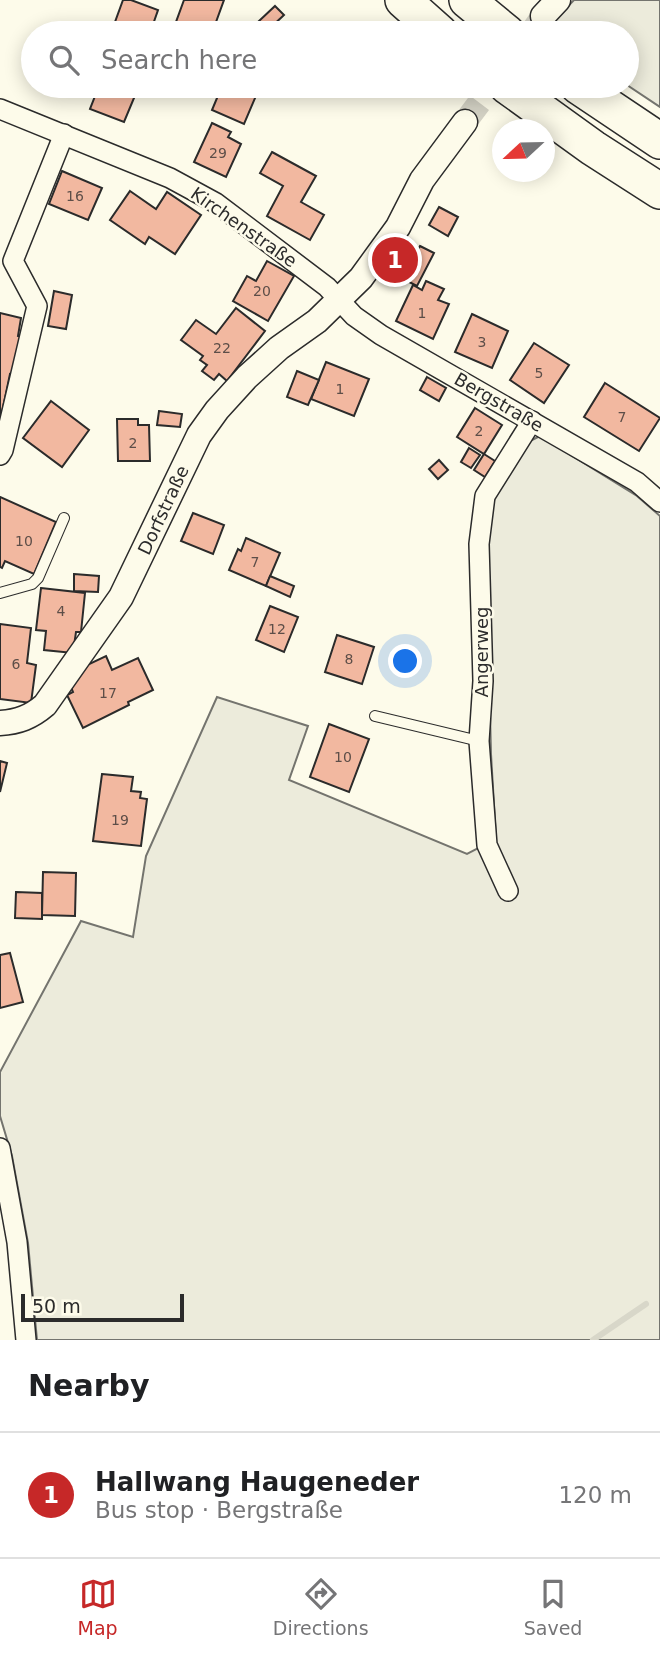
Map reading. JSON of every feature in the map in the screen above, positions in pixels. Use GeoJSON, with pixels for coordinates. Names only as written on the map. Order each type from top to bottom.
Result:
{"type":"FeatureCollection","features":[{"type":"Feature","properties":{"kind":"highway"},"geometry":{"type":"LineString","coordinates":[[403,0],[427,21]]}},
{"type":"Feature","properties":{"kind":"highway"},"geometry":{"type":"LineString","coordinates":[[467,0],[492,21]]}},
{"type":"Feature","properties":{"kind":"highway"},"geometry":{"type":"LineString","coordinates":[[524,98],[660,191]]}},
{"type":"Feature","properties":{"kind":"highway"},"geometry":{"type":"LineString","coordinates":[[596,98],[660,142]]}},
{"type":"Feature","properties":{"kind":"street","name":"Kirchenstraße"},"geometry":{"type":"LineString","coordinates":[[0,109],[170,178],[216,203],[327,287],[339,301]]}},
{"type":"Feature","properties":{"kind":"street","name":"Dorfstraße"},"geometry":{"type":"LineString","coordinates":[[0,723],[34,715],[45,705],[121,597],[199,435],[217,410],[279,348],[317,321],[339,301],[382,251],[398,227],[422,180],[465,122]]}},
{"type":"Feature","properties":{"kind":"street"},"geometry":{"type":"LineString","coordinates":[[0,455],[37,306],[13,261],[64,134]]}},
{"type":"Feature","properties":{"kind":"street","name":"Bergstraße"},"geometry":{"type":"LineString","coordinates":[[339,301],[354,316],[381,335],[637,482],[660,502]]}},
{"type":"Feature","properties":{"kind":"street","name":"Angerweg"},"geometry":{"type":"LineString","coordinates":[[508,891],[487,845],[479,741],[483,681],[480,544],[485,496],[532,421]]}},
{"type":"Feature","properties":{"kind":"street"},"geometry":{"type":"LineString","coordinates":[[0,1148],[17,1242],[26,1340]]}},
{"type":"Feature","properties":{"kind":"lane"},"geometry":{"type":"LineString","coordinates":[[0,593],[32,584],[38,578],[64,518]]}},
{"type":"Feature","properties":{"kind":"lane"},"geometry":{"type":"LineString","coordinates":[[375,716],[479,741]]}},
{"type":"Feature","properties":{"kind":"shaded area"},"geometry":{"type":"Polygon","coordinates":[[[574,0],[660,0],[660,107],[639,93],[639,21],[554,21],[574,0]]]}},
{"type":"Feature","properties":{"kind":"shaded area"},"geometry":{"type":"Polygon","coordinates":[[[540,436],[637,496],[660,516],[660,1340],[37,1340],[28,1243],[12,1156],[0,1116],[0,1072],[81,921],[133,937],[146,856],[217,697],[308,726],[289,780],[467,854],[496,839],[486,547],[495,495],[524,444],[540,436]]]}},
{"type":"Feature","properties":{"kind":"building"},"geometry":{"type":"Polygon","coordinates":[[[123,0],[131,0],[158,10],[154,21],[115,21],[123,0]]]}},
{"type":"Feature","properties":{"kind":"building"},"geometry":{"type":"Polygon","coordinates":[[[184,0],[224,0],[216,21],[176,21],[184,0]]]}},
{"type":"Feature","properties":{"kind":"building"},"geometry":{"type":"Polygon","coordinates":[[[275,6],[284,15],[278,21],[259,21],[275,6]]]}},
{"type":"Feature","properties":{"kind":"building"},"geometry":{"type":"Polygon","coordinates":[[[94,98],[134,98],[124,122],[90,109],[94,98]]]}},
{"type":"Feature","properties":{"kind":"building"},"geometry":{"type":"Polygon","coordinates":[[[217,98],[255,98],[244,124],[212,110],[217,98]]]}},
{"type":"Feature","properties":{"kind":"building"},"geometry":{"type":"Polygon","coordinates":[[[212,123],[231,132],[228,137],[241,144],[226,177],[194,162],[212,123]]]}},
{"type":"Feature","properties":{"kind":"building"},"geometry":{"type":"Polygon","coordinates":[[[272,152],[316,176],[301,202],[324,215],[310,240],[267,216],[283,186],[260,173],[272,152]]]}},
{"type":"Feature","properties":{"kind":"building"},"geometry":{"type":"Polygon","coordinates":[[[62,171],[102,188],[88,220],[49,204],[62,171]]]}},
{"type":"Feature","properties":{"kind":"building"},"geometry":{"type":"Polygon","coordinates":[[[130,191],[156,209],[167,192],[201,215],[175,254],[149,237],[145,244],[110,220],[130,191]]]}},
{"type":"Feature","properties":{"kind":"building"},"geometry":{"type":"Polygon","coordinates":[[[439,207],[458,217],[448,236],[429,225],[439,207]]]}},
{"type":"Feature","properties":{"kind":"building"},"geometry":{"type":"Polygon","coordinates":[[[420,246],[434,253],[417,286],[403,279],[420,246]]]}},
{"type":"Feature","properties":{"kind":"building"},"geometry":{"type":"Polygon","coordinates":[[[402,259],[406,261],[400,273],[396,271],[402,259]]]}},
{"type":"Feature","properties":{"kind":"building"},"geometry":{"type":"Polygon","coordinates":[[[267,261],[294,276],[268,321],[233,301],[247,276],[256,281],[267,261]]]}},
{"type":"Feature","properties":{"kind":"building"},"geometry":{"type":"Polygon","coordinates":[[[426,281],[444,289],[438,300],[449,304],[433,339],[396,321],[413,285],[422,290],[426,281]]]}},
{"type":"Feature","properties":{"kind":"building"},"geometry":{"type":"Polygon","coordinates":[[[54,291],[72,295],[66,329],[48,326],[54,291]]]}},
{"type":"Feature","properties":{"kind":"building"},"geometry":{"type":"Polygon","coordinates":[[[236,308],[265,331],[227,381],[219,374],[214,380],[202,371],[207,365],[200,360],[203,356],[181,340],[196,320],[216,334],[236,308]]]}},
{"type":"Feature","properties":{"kind":"building"},"geometry":{"type":"Polygon","coordinates":[[[0,313],[21,318],[18,336],[27,338],[19,376],[10,374],[0,422],[0,313]]]}},
{"type":"Feature","properties":{"kind":"building"},"geometry":{"type":"Polygon","coordinates":[[[472,314],[508,331],[492,368],[455,352],[472,314]]]}},
{"type":"Feature","properties":{"kind":"building"},"geometry":{"type":"Polygon","coordinates":[[[534,343],[569,365],[544,403],[510,380],[534,343]]]}},
{"type":"Feature","properties":{"kind":"building"},"geometry":{"type":"Polygon","coordinates":[[[326,362],[369,379],[354,416],[311,399],[326,362]]]}},
{"type":"Feature","properties":{"kind":"building"},"geometry":{"type":"Polygon","coordinates":[[[297,371],[319,380],[308,405],[287,397],[297,371]]]}},
{"type":"Feature","properties":{"kind":"building"},"geometry":{"type":"Polygon","coordinates":[[[427,377],[446,388],[439,401],[420,390],[427,377]]]}},
{"type":"Feature","properties":{"kind":"building"},"geometry":{"type":"Polygon","coordinates":[[[605,383],[660,418],[639,451],[584,417],[605,383]]]}},
{"type":"Feature","properties":{"kind":"building"},"geometry":{"type":"Polygon","coordinates":[[[51,401],[89,430],[62,467],[23,438],[51,401]]]}},
{"type":"Feature","properties":{"kind":"building"},"geometry":{"type":"Polygon","coordinates":[[[475,408],[502,425],[484,454],[457,437],[475,408]]]}},
{"type":"Feature","properties":{"kind":"building"},"geometry":{"type":"Polygon","coordinates":[[[159,411],[182,414],[180,427],[157,425],[159,411]]]}},
{"type":"Feature","properties":{"kind":"building"},"geometry":{"type":"Polygon","coordinates":[[[117,419],[138,419],[138,425],[149,425],[150,461],[118,461],[117,419]]]}},
{"type":"Feature","properties":{"kind":"building"},"geometry":{"type":"Polygon","coordinates":[[[469,448],[480,455],[471,468],[461,462],[469,448]]]}},
{"type":"Feature","properties":{"kind":"building"},"geometry":{"type":"Polygon","coordinates":[[[484,454],[495,461],[485,477],[474,470],[484,454]]]}},
{"type":"Feature","properties":{"kind":"building"},"geometry":{"type":"Polygon","coordinates":[[[439,460],[448,470],[438,479],[429,469],[439,460]]]}},
{"type":"Feature","properties":{"kind":"building"},"geometry":{"type":"Polygon","coordinates":[[[0,497],[56,522],[34,574],[5,561],[2,568],[0,567],[0,497]]]}},
{"type":"Feature","properties":{"kind":"building"},"geometry":{"type":"Polygon","coordinates":[[[193,513],[224,525],[213,554],[181,541],[193,513]]]}},
{"type":"Feature","properties":{"kind":"building"},"geometry":{"type":"Polygon","coordinates":[[[246,538],[280,553],[266,586],[229,570],[246,538]]]}},
{"type":"Feature","properties":{"kind":"building"},"geometry":{"type":"Polygon","coordinates":[[[74,574],[99,576],[98,592],[74,591],[74,574]]]}},
{"type":"Feature","properties":{"kind":"building"},"geometry":{"type":"Polygon","coordinates":[[[270,576],[294,586],[290,597],[266,586],[270,576]]]}},
{"type":"Feature","properties":{"kind":"building"},"geometry":{"type":"Polygon","coordinates":[[[41,588],[85,593],[81,632],[76,632],[73,653],[44,650],[46,631],[36,630],[41,588]]]}},
{"type":"Feature","properties":{"kind":"building"},"geometry":{"type":"Polygon","coordinates":[[[270,606],[298,617],[284,652],[256,640],[270,606]]]}},
{"type":"Feature","properties":{"kind":"building"},"geometry":{"type":"Polygon","coordinates":[[[0,624],[31,628],[27,663],[36,665],[31,703],[0,699],[0,624]]]}},
{"type":"Feature","properties":{"kind":"building"},"geometry":{"type":"Polygon","coordinates":[[[337,635],[374,647],[362,684],[325,672],[337,635]]]}},
{"type":"Feature","properties":{"kind":"building"},"geometry":{"type":"Polygon","coordinates":[[[106,656],[112,670],[138,658],[153,690],[83,728],[67,695],[73,692],[66,675],[106,656]]]}},
{"type":"Feature","properties":{"kind":"building"},"geometry":{"type":"Polygon","coordinates":[[[329,724],[369,739],[349,792],[310,777],[329,724]]]}},
{"type":"Feature","properties":{"kind":"building"},"geometry":{"type":"Polygon","coordinates":[[[0,761],[7,763],[0,792],[0,761]]]}},
{"type":"Feature","properties":{"kind":"building"},"geometry":{"type":"Polygon","coordinates":[[[102,774],[133,777],[131,791],[141,792],[140,798],[147,799],[141,846],[93,841],[102,774]]]}},
{"type":"Feature","properties":{"kind":"building"},"geometry":{"type":"Polygon","coordinates":[[[43,872],[76,873],[75,916],[42,915],[43,872]]]}},
{"type":"Feature","properties":{"kind":"building"},"geometry":{"type":"Polygon","coordinates":[[[16,892],[42,893],[42,919],[15,918],[16,892]]]}},
{"type":"Feature","properties":{"kind":"building"},"geometry":{"type":"Polygon","coordinates":[[[10,953],[23,1002],[0,1008],[0,955],[10,953]]]}},
{"type":"Feature","properties":{"kind":"waterway"},"geometry":{"type":"LineString","coordinates":[[593,1340],[646,1304]]}},
{"type":"Feature","properties":{"kind":"tunnel"},"geometry":{"type":"LineString","coordinates":[[539,21],[543,16]]}},
{"type":"Feature","properties":{"kind":"tunnel"},"geometry":{"type":"LineString","coordinates":[[465,122],[483,98]]}},
{"type":"Feature","properties":{"kind":"place","name":"Hallwang Haugeneder"},"geometry":{"type":"Point","coordinates":[395,260]}}]}
